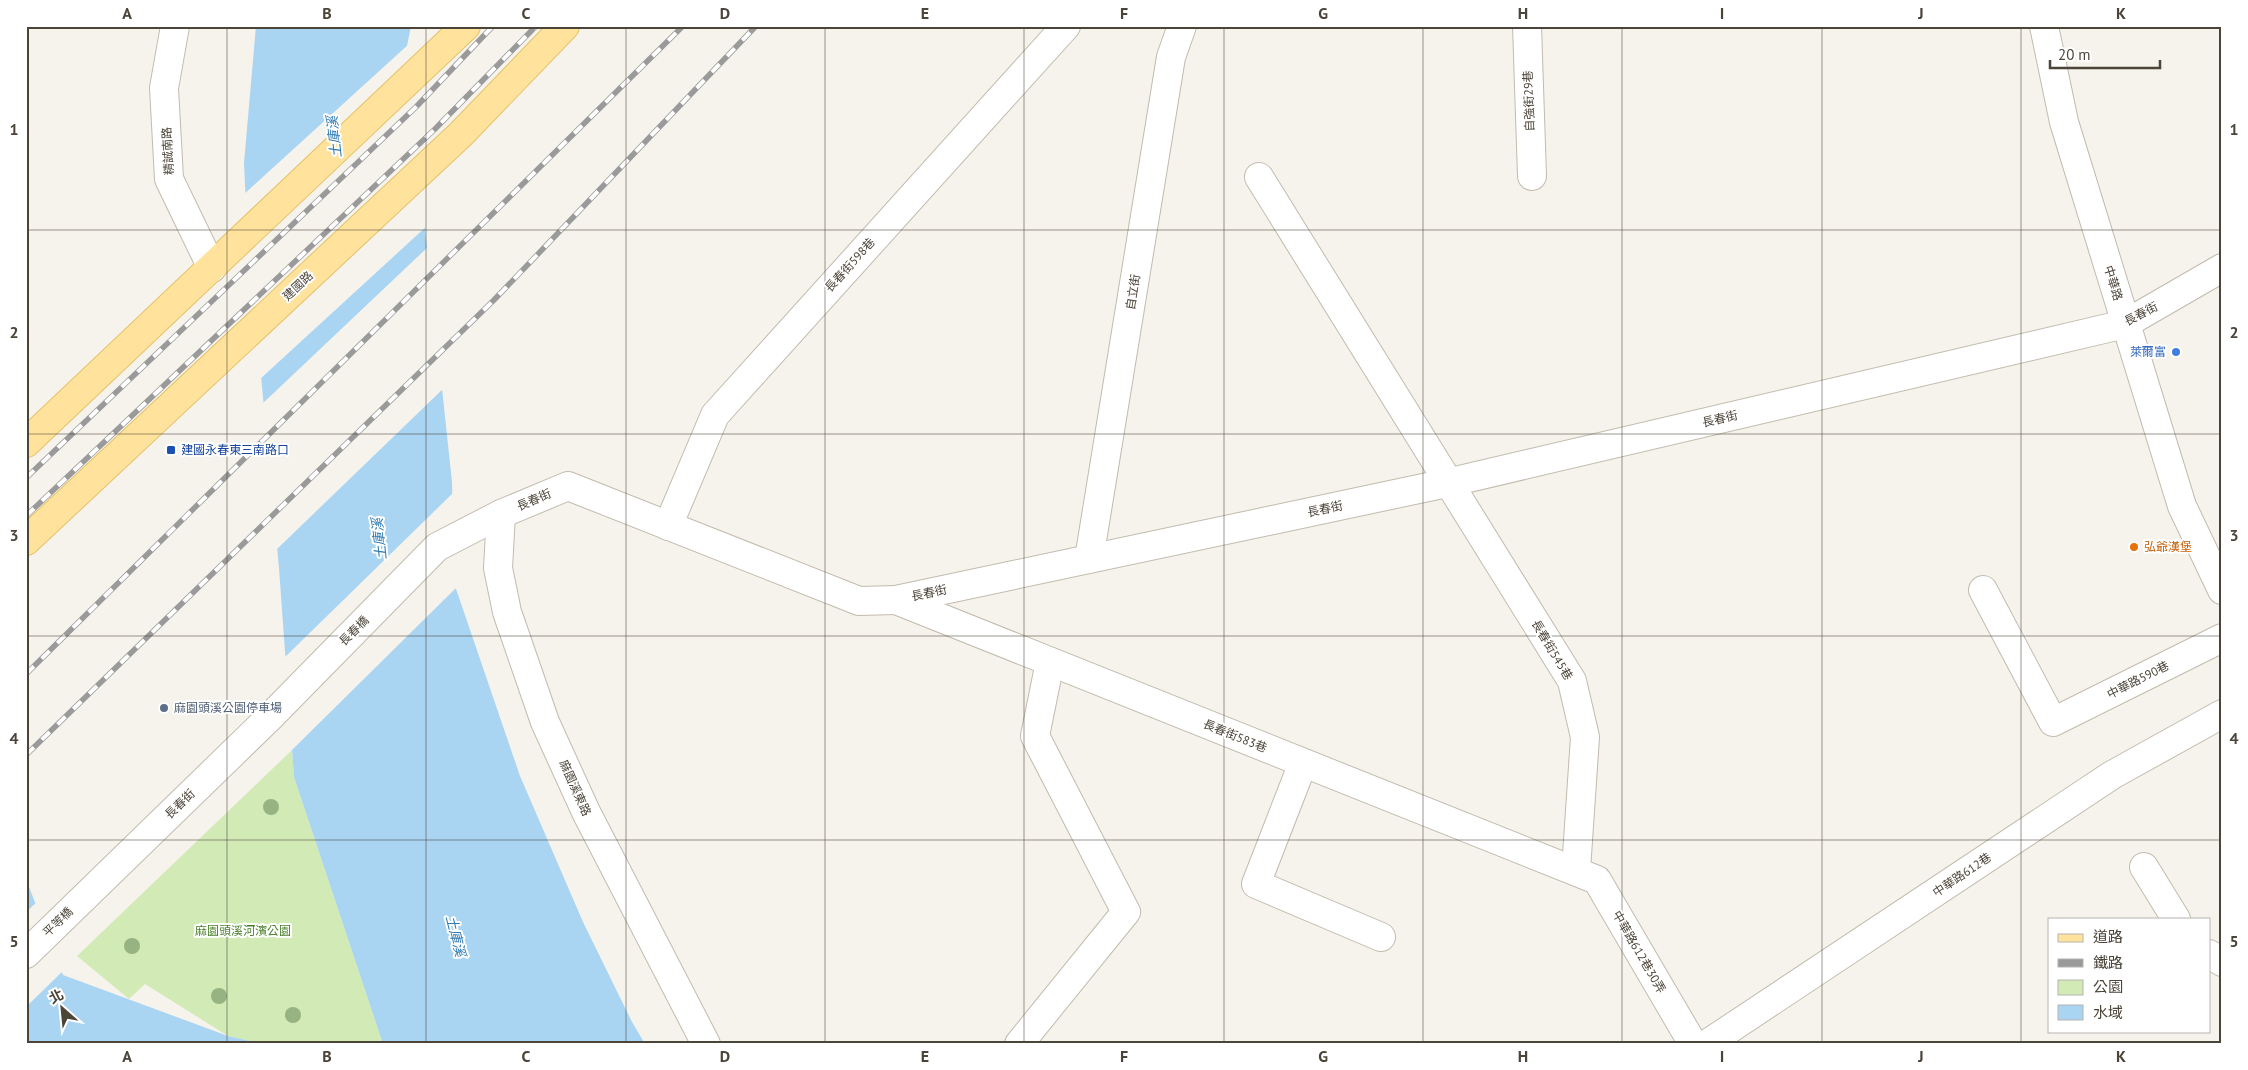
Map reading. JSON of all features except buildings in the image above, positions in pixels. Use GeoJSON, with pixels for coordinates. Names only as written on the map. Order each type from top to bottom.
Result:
{"type":"FeatureCollection","features":[{"type":"Feature","properties":{"kind":"main road"},"geometry":{"type":"LineString","coordinates":[[26,443],[466,26]]}},
{"type":"Feature","properties":{"kind":"main road","name":"建國路"},"geometry":{"type":"LineString","coordinates":[[26,540],[461,134],[565,26]]}},
{"type":"Feature","properties":{"kind":"street","name":"精誠南路"},"geometry":{"type":"LineString","coordinates":[[175,26],[164,88],[168,179],[212,268]]}},
{"type":"Feature","properties":{"kind":"street","name":"長春街598巷"},"geometry":{"type":"LineString","coordinates":[[668,526],[715,415],[1066,26]]}},
{"type":"Feature","properties":{"kind":"street","name":"自立街"},"geometry":{"type":"LineString","coordinates":[[1089,559],[1171,57],[1182,26]]}},
{"type":"Feature","properties":{"kind":"street","name":"自強街29巷"},"geometry":{"type":"LineString","coordinates":[[1527,26],[1532,176]]}},
{"type":"Feature","properties":{"kind":"street","name":"中華路"},"geometry":{"type":"LineString","coordinates":[[2044,26],[2064,122],[2182,506],[2222,590]]}},
{"type":"Feature","properties":{"kind":"street","name":"長春街545巷"},"geometry":{"type":"LineString","coordinates":[[1259,177],[1572,681],[1585,737],[1576,870]]}},
{"type":"Feature","properties":{"kind":"street","name":"長春街"},"geometry":{"type":"LineString","coordinates":[[437,547],[501,514],[568,486],[859,601],[896,600],[1448,483],[2125,324],[2222,268]]}},
{"type":"Feature","properties":{"kind":"street","name":"麻園溪東路"},"geometry":{"type":"LineString","coordinates":[[501,514],[498,568],[507,612],[546,722],[586,812],[706,1044]]}},
{"type":"Feature","properties":{"kind":"street","name":"長春橋"},"geometry":{"type":"LineString","coordinates":[[271,716],[437,547]]}},
{"type":"Feature","properties":{"kind":"street","name":"中華路590巷"},"geometry":{"type":"LineString","coordinates":[[1983,590],[2053,722],[2222,638]]}},
{"type":"Feature","properties":{"kind":"street","name":"長春街583巷"},"geometry":{"type":"LineString","coordinates":[[896,600],[1576,870]]}},
{"type":"Feature","properties":{"kind":"street"},"geometry":{"type":"LineString","coordinates":[[1019,1044],[1126,912],[1034,736],[1050,662]]}},
{"type":"Feature","properties":{"kind":"street","name":"中華路612巷"},"geometry":{"type":"LineString","coordinates":[[1707,1044],[2112,776],[2222,714]]}},
{"type":"Feature","properties":{"kind":"street","name":"長春街"},"geometry":{"type":"LineString","coordinates":[[90,892],[271,716]]}},
{"type":"Feature","properties":{"kind":"street"},"geometry":{"type":"LineString","coordinates":[[1303,763],[1256,884],[1381,937]]}},
{"type":"Feature","properties":{"kind":"street"},"geometry":{"type":"LineString","coordinates":[[2144,867],[2175,918]]}},
{"type":"Feature","properties":{"kind":"street","name":"中華路612巷30弄"},"geometry":{"type":"LineString","coordinates":[[1576,870],[1597,880],[1693,1044]]}},
{"type":"Feature","properties":{"kind":"street","name":"平等橋"},"geometry":{"type":"LineString","coordinates":[[26,954],[90,892]]}},
{"type":"Feature","properties":{"kind":"street"},"geometry":{"type":"LineString","coordinates":[[2210,955],[2222,962]]}},
{"type":"Feature","properties":{"kind":"green space","name":"麻園頭溪河濱公園"},"geometry":{"type":"Polygon","coordinates":[[[292,750],[294,777],[383,1044],[264,1044],[228,1036],[145,984],[129,999],[77,956],[292,750]]]}},
{"type":"Feature","properties":{"kind":"water","name":"土庫溪"},"geometry":{"type":"Polygon","coordinates":[[[256,26],[411,26],[406,51],[452,482],[454,583],[520,776],[583,922],[632,1022],[645,1044],[383,1044],[294,777],[279,568],[247,227],[244,163],[256,26]]]}},
{"type":"Feature","properties":{"kind":"water"},"geometry":{"type":"Polygon","coordinates":[[[26,879],[63,975],[228,1036],[264,1044],[31,1044],[26,1039],[26,879]]]}},
{"type":"Feature","properties":{"kind":"pier"},"geometry":{"type":"Polygon","coordinates":[[[410,43],[408,51],[428,225],[259,380],[244,229],[243,195],[410,43]]]}},
{"type":"Feature","properties":{"kind":"pier"},"geometry":{"type":"Polygon","coordinates":[[[430,245],[445,387],[275,551],[261,405],[430,245]]]}},
{"type":"Feature","properties":{"kind":"pier"},"geometry":{"type":"Polygon","coordinates":[[[455,491],[458,586],[292,750],[288,736],[283,659],[455,491]]]}},
{"type":"Feature","properties":{"kind":"pier"},"geometry":{"type":"Polygon","coordinates":[[[38,901],[64,970],[26,1007],[26,912],[38,901]]]}},
{"type":"Feature","properties":{"kind":"railway"},"geometry":{"type":"LineString","coordinates":[[26,478],[416,107],[493,26]]}},
{"type":"Feature","properties":{"kind":"railway"},"geometry":{"type":"LineString","coordinates":[[26,516],[435,129],[536,26]]}},
{"type":"Feature","properties":{"kind":"railway"},"geometry":{"type":"LineString","coordinates":[[26,674],[683,26]]}},
{"type":"Feature","properties":{"kind":"railway"},"geometry":{"type":"LineString","coordinates":[[26,755],[494,300],[756,26]]}},
{"type":"Feature","properties":{"kind":"place","name":"萊爾富"},"geometry":{"type":"Point","coordinates":[2176,352]}},
{"type":"Feature","properties":{"kind":"place","name":"建國永春東三南路口"},"geometry":{"type":"Point","coordinates":[171,450]}},
{"type":"Feature","properties":{"kind":"place","name":"弘爺漢堡"},"geometry":{"type":"Point","coordinates":[2134,547]}},
{"type":"Feature","properties":{"kind":"place","name":"麻園頭溪公園停車場"},"geometry":{"type":"Point","coordinates":[164,708]}}]}
